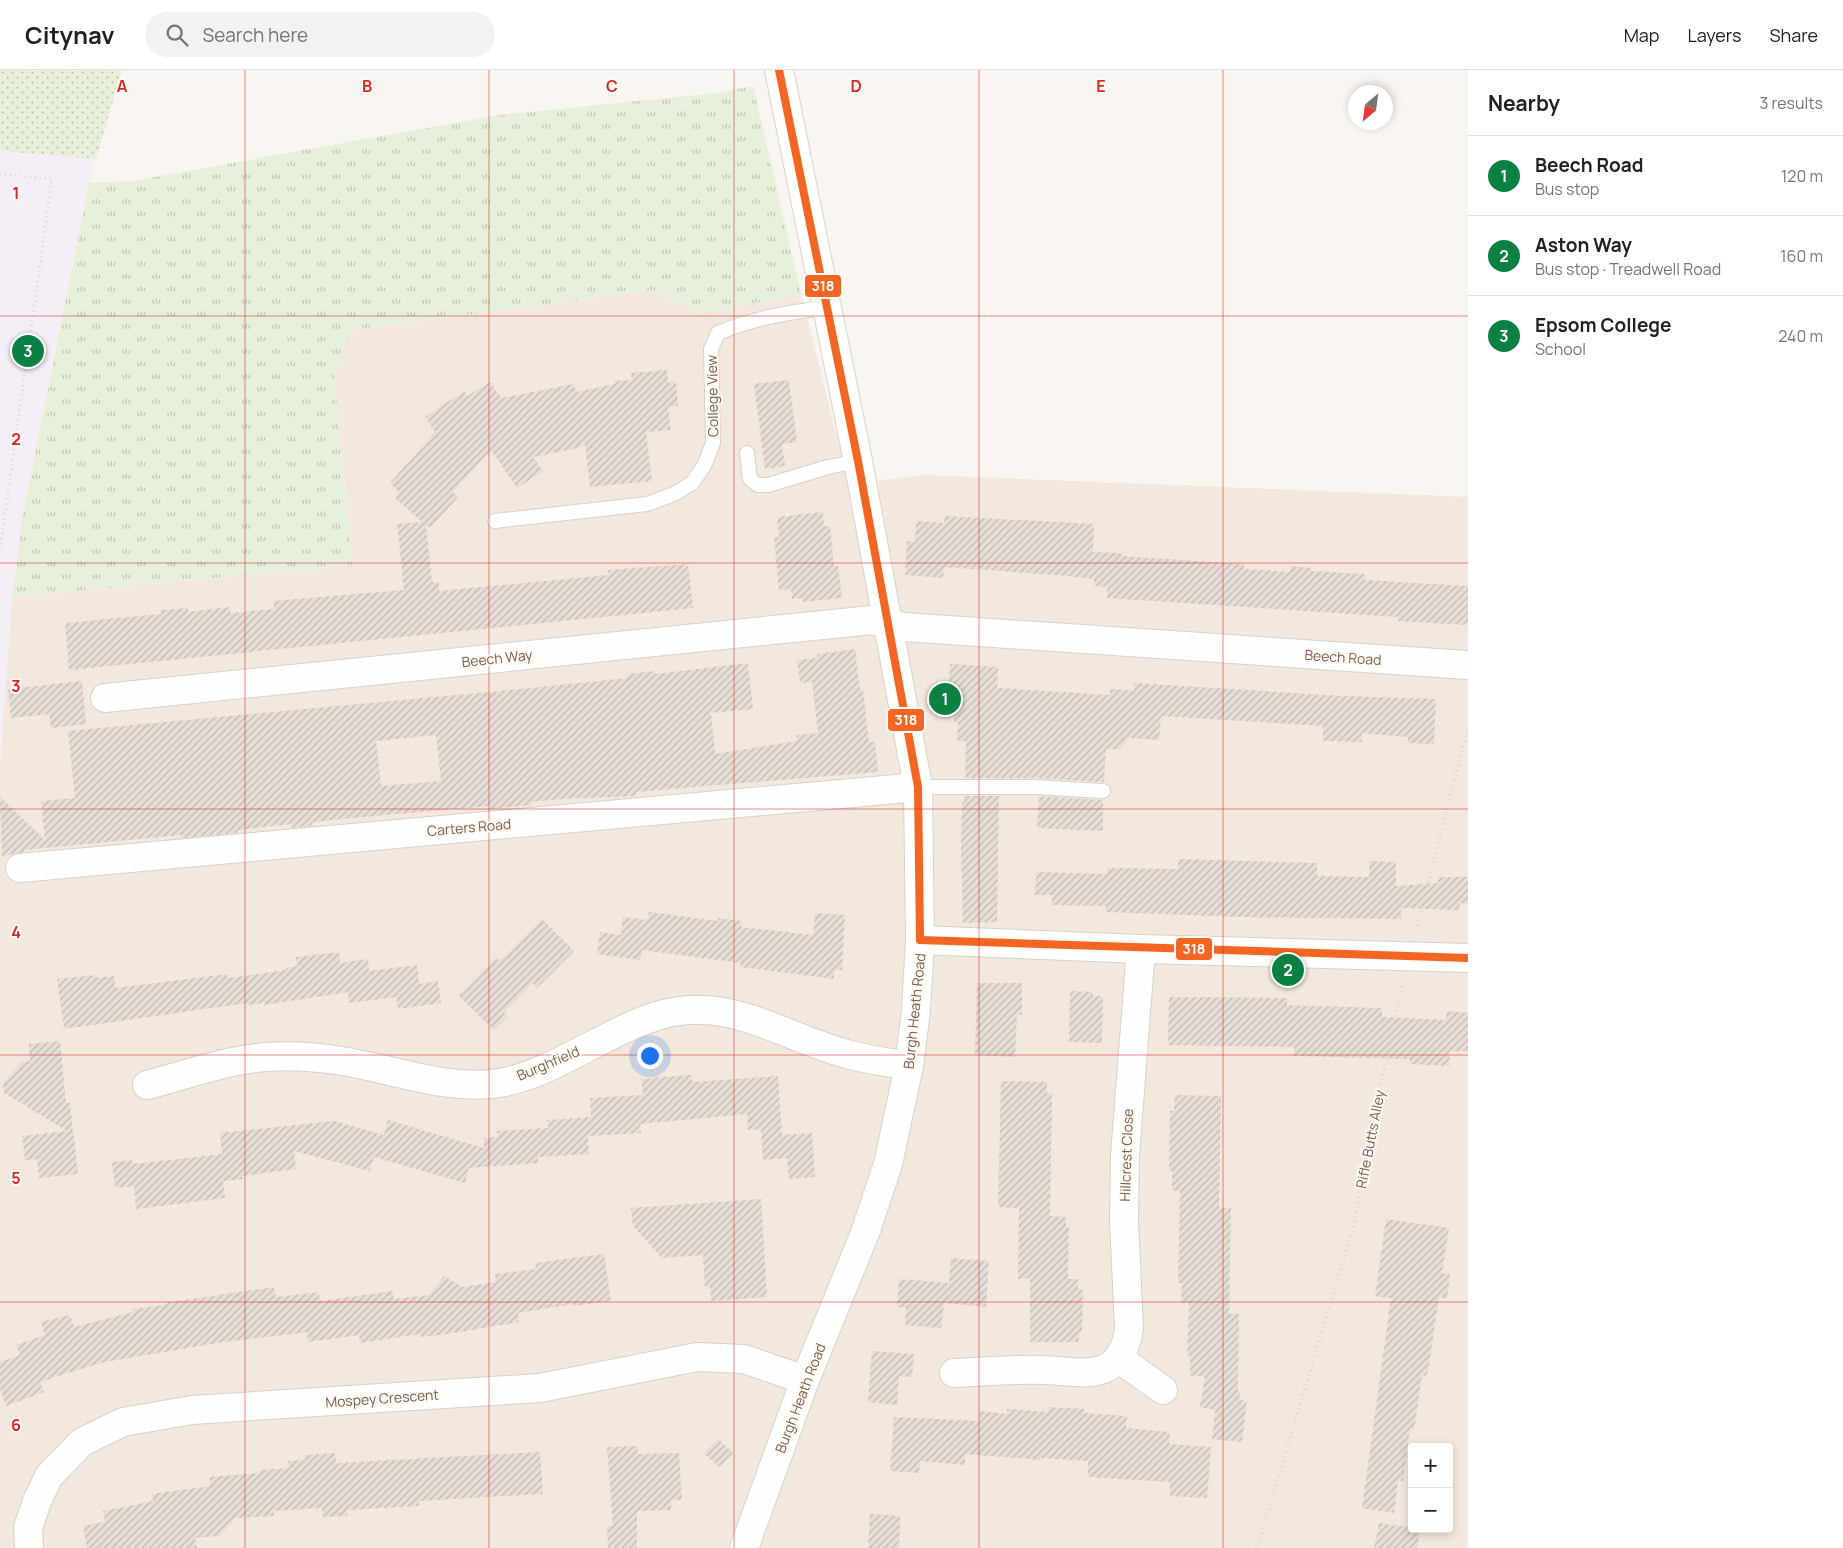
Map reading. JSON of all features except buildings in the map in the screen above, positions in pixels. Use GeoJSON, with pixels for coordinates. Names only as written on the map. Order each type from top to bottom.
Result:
{"type":"FeatureCollection","features":[{"type":"Feature","properties":{"kind":"street","name":"Burgh Heath Road"},"geometry":{"type":"LineString","coordinates":[[744,1548],[805,1380],[862,1242],[888,1164],[909,1066],[916,1010],[920,940],[918,787],[858,461],[779,70]]}},
{"type":"Feature","properties":{"kind":"street","name":"Beech Way"},"geometry":{"type":"LineString","coordinates":[[105,698],[872,620],[889,625]]}},
{"type":"Feature","properties":{"kind":"street","name":"Beech Road"},"geometry":{"type":"LineString","coordinates":[[889,625],[1468,665]]}},
{"type":"Feature","properties":{"kind":"street","name":"Carters Road"},"geometry":{"type":"LineString","coordinates":[[20,868],[918,787]]}},
{"type":"Feature","properties":{"kind":"street"},"geometry":{"type":"LineString","coordinates":[[920,940],[1141,949],[1468,958]]}},
{"type":"Feature","properties":{"kind":"street","name":"Hillcrest Close"},"geometry":{"type":"LineString","coordinates":[[1118,1358],[1127,1343],[1129,1328],[1124,1221],[1125,1156],[1141,949]]}},
{"type":"Feature","properties":{"kind":"street","name":"Burghfield"},"geometry":{"type":"LineString","coordinates":[[147,1085],[239,1060],[267,1056],[342,1061],[434,1080],[466,1084],[499,1083],[535,1072],[633,1024],[655,1017],[720,1010],[752,1018],[847,1054],[909,1066]]}},
{"type":"Feature","properties":{"kind":"street","name":"Mospey Crescent"},"geometry":{"type":"LineString","coordinates":[[29,1548],[28,1528],[36,1501],[49,1476],[82,1442],[123,1422],[192,1410],[540,1388],[697,1357],[744,1359],[805,1380]]}},
{"type":"Feature","properties":{"kind":"street"},"geometry":{"type":"LineString","coordinates":[[954,1372],[1088,1371],[1105,1369],[1118,1358],[1163,1390]]}},
{"type":"Feature","properties":{"kind":"lane","name":"College View"},"geometry":{"type":"LineString","coordinates":[[495,521],[647,504],[674,494],[692,483],[704,466],[714,443],[711,349],[718,333],[739,324],[776,314],[826,308]]}},
{"type":"Feature","properties":{"kind":"lane"},"geometry":{"type":"LineString","coordinates":[[748,453],[750,478],[758,486],[858,461]]}},
{"type":"Feature","properties":{"kind":"lane"},"geometry":{"type":"LineString","coordinates":[[918,787],[1035,787],[1103,791]]}},
{"type":"Feature","properties":{"kind":"path"},"geometry":{"type":"LineString","coordinates":[[0,174],[52,179],[0,550]]}},
{"type":"Feature","properties":{"kind":"path","name":"Rifle Butts Alley"},"geometry":{"type":"LineString","coordinates":[[1257,1548],[1354,1225],[1368,1143],[1409,956],[1468,727]]}},
{"type":"Feature","properties":{"kind":"shaded area"},"geometry":{"type":"Polygon","coordinates":[[[0,151],[96,159],[89,183],[22,519],[12,597],[0,763],[0,151]]]}},
{"type":"Feature","properties":{"kind":"shaded area"},"geometry":{"type":"Polygon","coordinates":[[[653,290],[704,314],[801,293],[849,484],[923,475],[1468,497],[1468,1548],[0,1548],[0,763],[12,597],[352,565],[334,375],[351,330],[653,290]]]}},
{"type":"Feature","properties":{"kind":"green space"},"geometry":{"type":"Polygon","coordinates":[[[0,70],[122,70],[96,159],[0,151],[0,70]]]}},
{"type":"Feature","properties":{"kind":"green space"},"geometry":{"type":"Polygon","coordinates":[[[753,86],[801,293],[704,314],[653,290],[351,330],[334,375],[352,565],[12,597],[22,519],[89,183],[132,181],[500,115],[716,93],[753,86]]]}},
{"type":"Feature","properties":{"kind":"transit line","name":"318"},"geometry":{"type":"LineString","coordinates":[[779,70],[858,461],[918,787],[920,940]]}},
{"type":"Feature","properties":{"kind":"transit line","name":"318"},"geometry":{"type":"LineString","coordinates":[[920,940],[1468,958]]}},
{"type":"Feature","properties":{"kind":"place","name":"Epsom College"},"geometry":{"type":"Point","coordinates":[28,351]}},
{"type":"Feature","properties":{"kind":"place","name":"Beech Road"},"geometry":{"type":"Point","coordinates":[945,699]}},
{"type":"Feature","properties":{"kind":"place","name":"Aston Way"},"geometry":{"type":"Point","coordinates":[1288,970]}}]}
